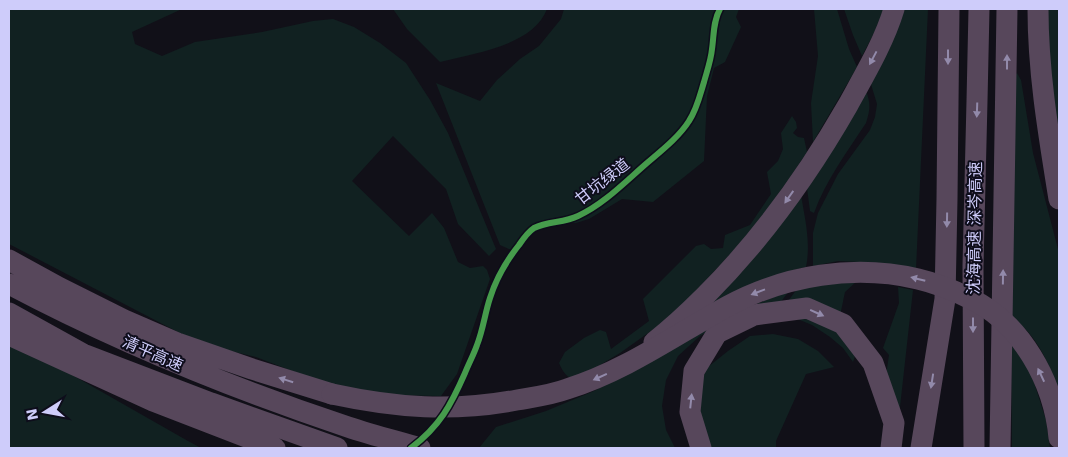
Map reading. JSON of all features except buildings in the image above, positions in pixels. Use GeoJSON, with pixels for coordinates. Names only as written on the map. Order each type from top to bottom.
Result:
{"type":"FeatureCollection","features":[{"type":"Feature","properties":{"kind":"highway"},"geometry":{"type":"LineString","coordinates":[[921,448],[945,298],[949,9]]}},
{"type":"Feature","properties":{"kind":"highway","name":"沈海高速 深岑高速"},"geometry":{"type":"LineString","coordinates":[[974,448],[973,266],[979,9]]}},
{"type":"Feature","properties":{"kind":"highway","name":"沈海高速 深岑高速"},"geometry":{"type":"LineString","coordinates":[[1000,448],[1007,9]]}},
{"type":"Feature","properties":{"kind":"highway"},"geometry":{"type":"LineString","coordinates":[[1038,9],[1038,31],[1047,123],[1059,200]]}},
{"type":"Feature","properties":{"kind":"highway"},"geometry":{"type":"LineString","coordinates":[[628,363],[686,316],[751,247],[778,212],[832,132],[878,49],[894,11]]}},
{"type":"Feature","properties":{"kind":"highway"},"geometry":{"type":"LineString","coordinates":[[1047,123],[1059,167]]}},
{"type":"Feature","properties":{"kind":"highway"},"geometry":{"type":"LineString","coordinates":[[9,260],[124,320],[177,343],[260,372],[332,394],[367,402],[434,408],[474,406],[566,390],[600,377],[628,363],[731,304],[770,288],[797,280],[837,273],[898,275],[920,279],[963,295],[981,304],[998,316],[1027,348],[1037,366],[1055,410],[1059,438]]}},
{"type":"Feature","properties":{"kind":"highway","name":"清平高速"},"geometry":{"type":"LineString","coordinates":[[9,284],[102,330],[191,370],[349,427],[420,448]]}},
{"type":"Feature","properties":{"kind":"highway"},"geometry":{"type":"LineString","coordinates":[[701,448],[690,412],[694,371],[717,333],[754,315],[807,308],[843,324],[873,363],[894,423],[891,448]]}},
{"type":"Feature","properties":{"kind":"highway","name":"清平高速"},"geometry":{"type":"LineString","coordinates":[[9,313],[83,354],[211,404],[337,448]]}},
{"type":"Feature","properties":{"kind":"highway"},"geometry":{"type":"LineString","coordinates":[[9,335],[153,401],[275,448]]}},
{"type":"Feature","properties":{"kind":"shaded area"},"geometry":{"type":"Polygon","coordinates":[[[9,9],[182,9],[132,32],[135,44],[162,56],[195,42],[333,19],[354,27],[380,43],[406,63],[430,100],[448,133],[496,249],[489,256],[458,224],[446,189],[393,136],[352,181],[409,236],[432,213],[444,228],[458,262],[470,268],[483,266],[487,270],[490,279],[457,374],[441,396],[382,395],[321,382],[256,357],[201,344],[9,244],[9,9]]]}},
{"type":"Feature","properties":{"kind":"shaded area"},"geometry":{"type":"Polygon","coordinates":[[[393,9],[547,9],[540,22],[516,40],[485,51],[440,62],[407,29],[393,9]]]}},
{"type":"Feature","properties":{"kind":"shaded area"},"geometry":{"type":"Polygon","coordinates":[[[564,9],[739,9],[736,17],[741,27],[725,62],[714,68],[707,96],[704,161],[653,202],[622,199],[589,219],[576,223],[552,222],[535,232],[516,252],[500,245],[436,83],[480,101],[497,80],[520,59],[539,46],[561,19],[564,9]]]}},
{"type":"Feature","properties":{"kind":"shaded area"},"geometry":{"type":"Polygon","coordinates":[[[814,9],[837,9],[849,49],[857,67],[813,142],[811,103],[818,56],[814,9]]]}},
{"type":"Feature","properties":{"kind":"shaded area"},"geometry":{"type":"Polygon","coordinates":[[[844,9],[884,9],[862,56],[853,35],[844,9]]]}},
{"type":"Feature","properties":{"kind":"shaded area"},"geometry":{"type":"Polygon","coordinates":[[[903,9],[928,9],[916,269],[879,263],[838,261],[813,266],[813,233],[818,213],[838,174],[870,130],[877,104],[870,81],[903,9]]]}},
{"type":"Feature","properties":{"kind":"shaded area"},"geometry":{"type":"Polygon","coordinates":[[[1037,9],[1059,9],[1059,174],[1037,9]]]}},
{"type":"Feature","properties":{"kind":"shaded area"},"geometry":{"type":"Polygon","coordinates":[[[1017,73],[1021,80],[1033,153],[1059,253],[1059,397],[1044,355],[1029,333],[1012,316],[1012,79],[1017,73]]]}},
{"type":"Feature","properties":{"kind":"shaded area"},"geometry":{"type":"Polygon","coordinates":[[[866,91],[869,107],[866,123],[831,178],[814,213],[810,211],[807,188],[866,91]]]}},
{"type":"Feature","properties":{"kind":"shaded area"},"geometry":{"type":"Polygon","coordinates":[[[792,116],[797,128],[793,133],[798,137],[804,138],[807,152],[765,212],[738,246],[672,316],[620,353],[575,380],[567,376],[559,363],[565,352],[584,338],[600,330],[606,332],[611,349],[649,321],[643,299],[696,246],[704,244],[711,249],[723,248],[725,235],[750,225],[771,194],[767,172],[778,161],[783,149],[781,133],[792,116]]]}},
{"type":"Feature","properties":{"kind":"shaded area"},"geometry":{"type":"Polygon","coordinates":[[[801,195],[808,240],[806,267],[794,270],[713,303],[712,301],[801,195]]]}},
{"type":"Feature","properties":{"kind":"shaded area"},"geometry":{"type":"Polygon","coordinates":[[[857,281],[845,292],[841,311],[843,331],[855,356],[853,362],[843,348],[812,325],[795,318],[777,316],[797,289],[821,284],[857,281]]]}},
{"type":"Feature","properties":{"kind":"shaded area"},"geometry":{"type":"Polygon","coordinates":[[[898,287],[913,290],[899,416],[885,382],[889,355],[883,348],[899,303],[898,287]]]}},
{"type":"Feature","properties":{"kind":"shaded area"},"geometry":{"type":"Polygon","coordinates":[[[789,291],[771,315],[723,322],[700,336],[678,356],[666,380],[662,406],[666,430],[675,448],[479,448],[496,427],[546,411],[594,391],[726,316],[789,291]]]}},
{"type":"Feature","properties":{"kind":"shaded area"},"geometry":{"type":"Polygon","coordinates":[[[773,334],[798,339],[818,351],[834,367],[806,374],[776,441],[776,448],[697,448],[688,383],[750,336],[773,334]]]}},
{"type":"Feature","properties":{"kind":"shaded area"},"geometry":{"type":"Polygon","coordinates":[[[9,339],[188,441],[201,448],[9,448],[9,339]]]}},
{"type":"Feature","properties":{"kind":"shaded area"},"geometry":{"type":"Polygon","coordinates":[[[1011,341],[1032,376],[1046,420],[1050,448],[1012,448],[1011,341]]]}},
{"type":"Feature","properties":{"kind":"cycle path","name":"甘坑绿道"},"geometry":{"type":"LineString","coordinates":[[411,448],[430,432],[444,414],[460,385],[476,348],[495,284],[506,263],[526,236],[534,228],[573,218],[597,205],[664,149],[685,127],[694,112],[701,92],[711,57],[715,24],[720,9]]}}]}
